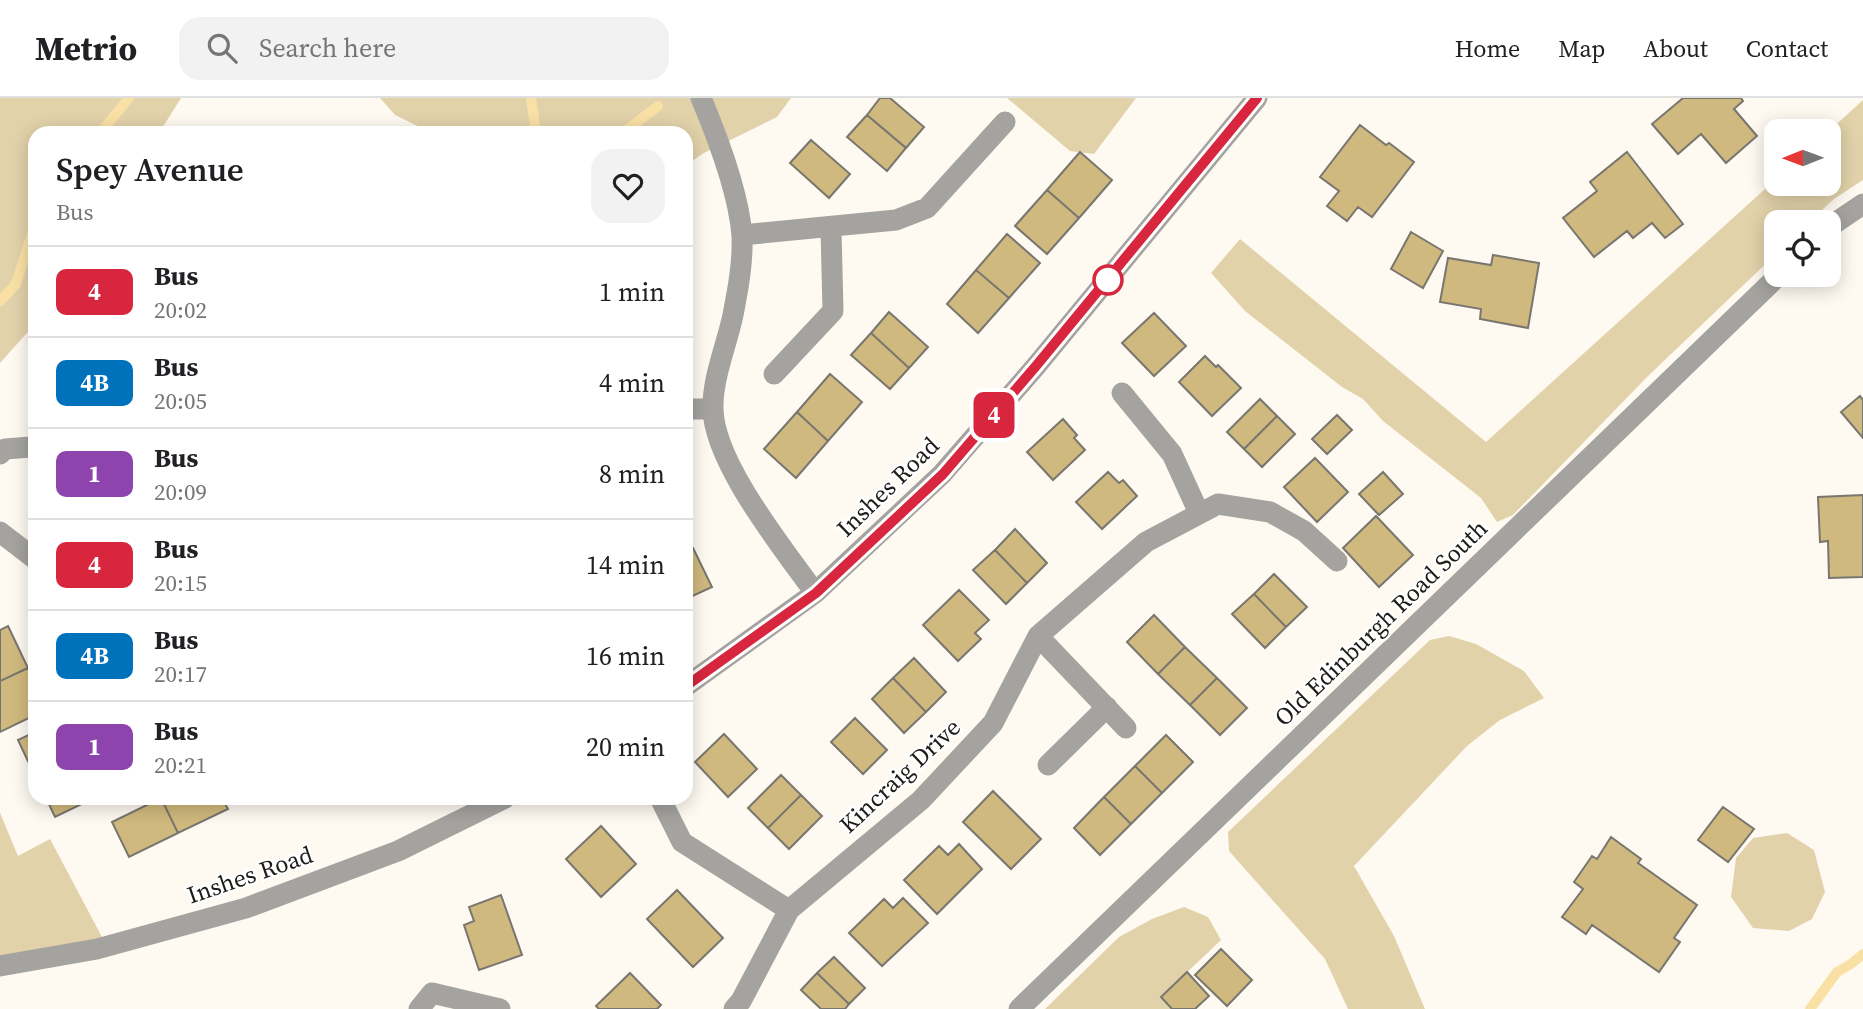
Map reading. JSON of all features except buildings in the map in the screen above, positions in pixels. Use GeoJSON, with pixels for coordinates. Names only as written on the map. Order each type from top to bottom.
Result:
{"type":"FeatureCollection","features":[{"type":"Feature","properties":{"kind":"street"},"geometry":{"type":"LineString","coordinates":[[701,98],[732,188],[742,234],[741,277],[713,409],[724,457],[774,537],[816,593]]}},
{"type":"Feature","properties":{"kind":"street","name":"Inshes Road"},"geometry":{"type":"LineString","coordinates":[[693,681],[816,593],[943,474],[1036,366],[1257,98]]}},
{"type":"Feature","properties":{"kind":"street"},"geometry":{"type":"LineString","coordinates":[[742,234],[897,220],[926,208],[1005,122]]}},
{"type":"Feature","properties":{"kind":"street"},"geometry":{"type":"LineString","coordinates":[[1841,219],[1863,204]]}},
{"type":"Feature","properties":{"kind":"street"},"geometry":{"type":"LineString","coordinates":[[774,374],[833,311],[831,228]]}},
{"type":"Feature","properties":{"kind":"street","name":"Old Edinburgh Road South"},"geometry":{"type":"LineString","coordinates":[[1019,1009],[1767,287]]}},
{"type":"Feature","properties":{"kind":"street"},"geometry":{"type":"LineString","coordinates":[[1122,393],[1172,454],[1208,509],[1270,512],[1304,531],[1337,561]]}},
{"type":"Feature","properties":{"kind":"street"},"geometry":{"type":"LineString","coordinates":[[693,409],[713,409]]}},
{"type":"Feature","properties":{"kind":"street"},"geometry":{"type":"LineString","coordinates":[[0,454],[5,449],[28,447]]}},
{"type":"Feature","properties":{"kind":"street","name":"Kincraig Drive"},"geometry":{"type":"LineString","coordinates":[[734,1009],[741,1001],[789,910],[921,800],[993,723],[1038,636],[1146,542],[1208,509]]}},
{"type":"Feature","properties":{"kind":"street"},"geometry":{"type":"LineString","coordinates":[[0,532],[28,554]]}},
{"type":"Feature","properties":{"kind":"street"},"geometry":{"type":"LineString","coordinates":[[1038,636],[1126,729]]}},
{"type":"Feature","properties":{"kind":"street"},"geometry":{"type":"LineString","coordinates":[[1048,765],[1107,707]]}},
{"type":"Feature","properties":{"kind":"street","name":"Inshes Road"},"geometry":{"type":"LineString","coordinates":[[0,966],[97,949],[246,908],[398,851],[491,805]]}},
{"type":"Feature","properties":{"kind":"street"},"geometry":{"type":"LineString","coordinates":[[664,805],[682,842],[789,910]]}},
{"type":"Feature","properties":{"kind":"street"},"geometry":{"type":"LineString","coordinates":[[419,1009],[432,993],[500,1009]]}},
{"type":"Feature","properties":{"kind":"shaded area"},"geometry":{"type":"Polygon","coordinates":[[[0,98],[181,98],[163,126],[28,126],[28,332],[0,363],[0,98]]]}},
{"type":"Feature","properties":{"kind":"shaded area"},"geometry":{"type":"Polygon","coordinates":[[[380,98],[791,98],[777,117],[693,160],[693,126],[418,126],[395,115],[380,98]]]}},
{"type":"Feature","properties":{"kind":"shaded area"},"geometry":{"type":"Polygon","coordinates":[[[1007,98],[1136,98],[1094,154],[1070,151],[1007,98]]]}},
{"type":"Feature","properties":{"kind":"shaded area"},"geometry":{"type":"Polygon","coordinates":[[[1863,100],[1863,180],[1841,194],[1841,120],[1863,100]]]}},
{"type":"Feature","properties":{"kind":"shaded area"},"geometry":{"type":"Polygon","coordinates":[[[1764,190],[1764,196],[1839,196],[1822,210],[1764,210],[1764,265],[1648,376],[1513,515],[1497,522],[1481,498],[1383,421],[1363,399],[1342,387],[1245,311],[1211,273],[1240,239],[1486,442],[1764,190]]]}},
{"type":"Feature","properties":{"kind":"shaded area"},"geometry":{"type":"Polygon","coordinates":[[[1449,636],[1476,644],[1524,671],[1544,698],[1500,720],[1467,746],[1354,866],[1394,936],[1425,1009],[1348,1009],[1325,959],[1229,851],[1228,832],[1430,640],[1449,636]]]}},
{"type":"Feature","properties":{"kind":"shaded area"},"geometry":{"type":"Polygon","coordinates":[[[0,813],[18,856],[50,839],[102,937],[91,944],[0,959],[0,813]]]}},
{"type":"Feature","properties":{"kind":"shaded area"},"geometry":{"type":"Polygon","coordinates":[[[1787,833],[1814,850],[1825,892],[1812,919],[1789,931],[1753,928],[1731,897],[1736,858],[1753,838],[1787,833]]]}},
{"type":"Feature","properties":{"kind":"shaded area"},"geometry":{"type":"Polygon","coordinates":[[[1184,907],[1208,917],[1221,940],[1161,997],[1177,1009],[1045,1009],[1119,937],[1152,919],[1184,907]]]}},
{"type":"Feature","properties":{"kind":"waterway"},"geometry":{"type":"LineString","coordinates":[[106,126],[129,98]]}},
{"type":"Feature","properties":{"kind":"waterway"},"geometry":{"type":"LineString","coordinates":[[531,98],[535,126]]}},
{"type":"Feature","properties":{"kind":"waterway"},"geometry":{"type":"LineString","coordinates":[[632,126],[658,106]]}},
{"type":"Feature","properties":{"kind":"waterway"},"geometry":{"type":"LineString","coordinates":[[0,301],[16,284],[28,246]]}},
{"type":"Feature","properties":{"kind":"waterway"},"geometry":{"type":"LineString","coordinates":[[1810,1009],[1837,972],[1863,954]]}},
{"type":"Feature","properties":{"kind":"bus line","name":"4"},"geometry":{"type":"LineString","coordinates":[[693,681],[816,593],[943,474],[1036,366],[1257,98]]}}]}
